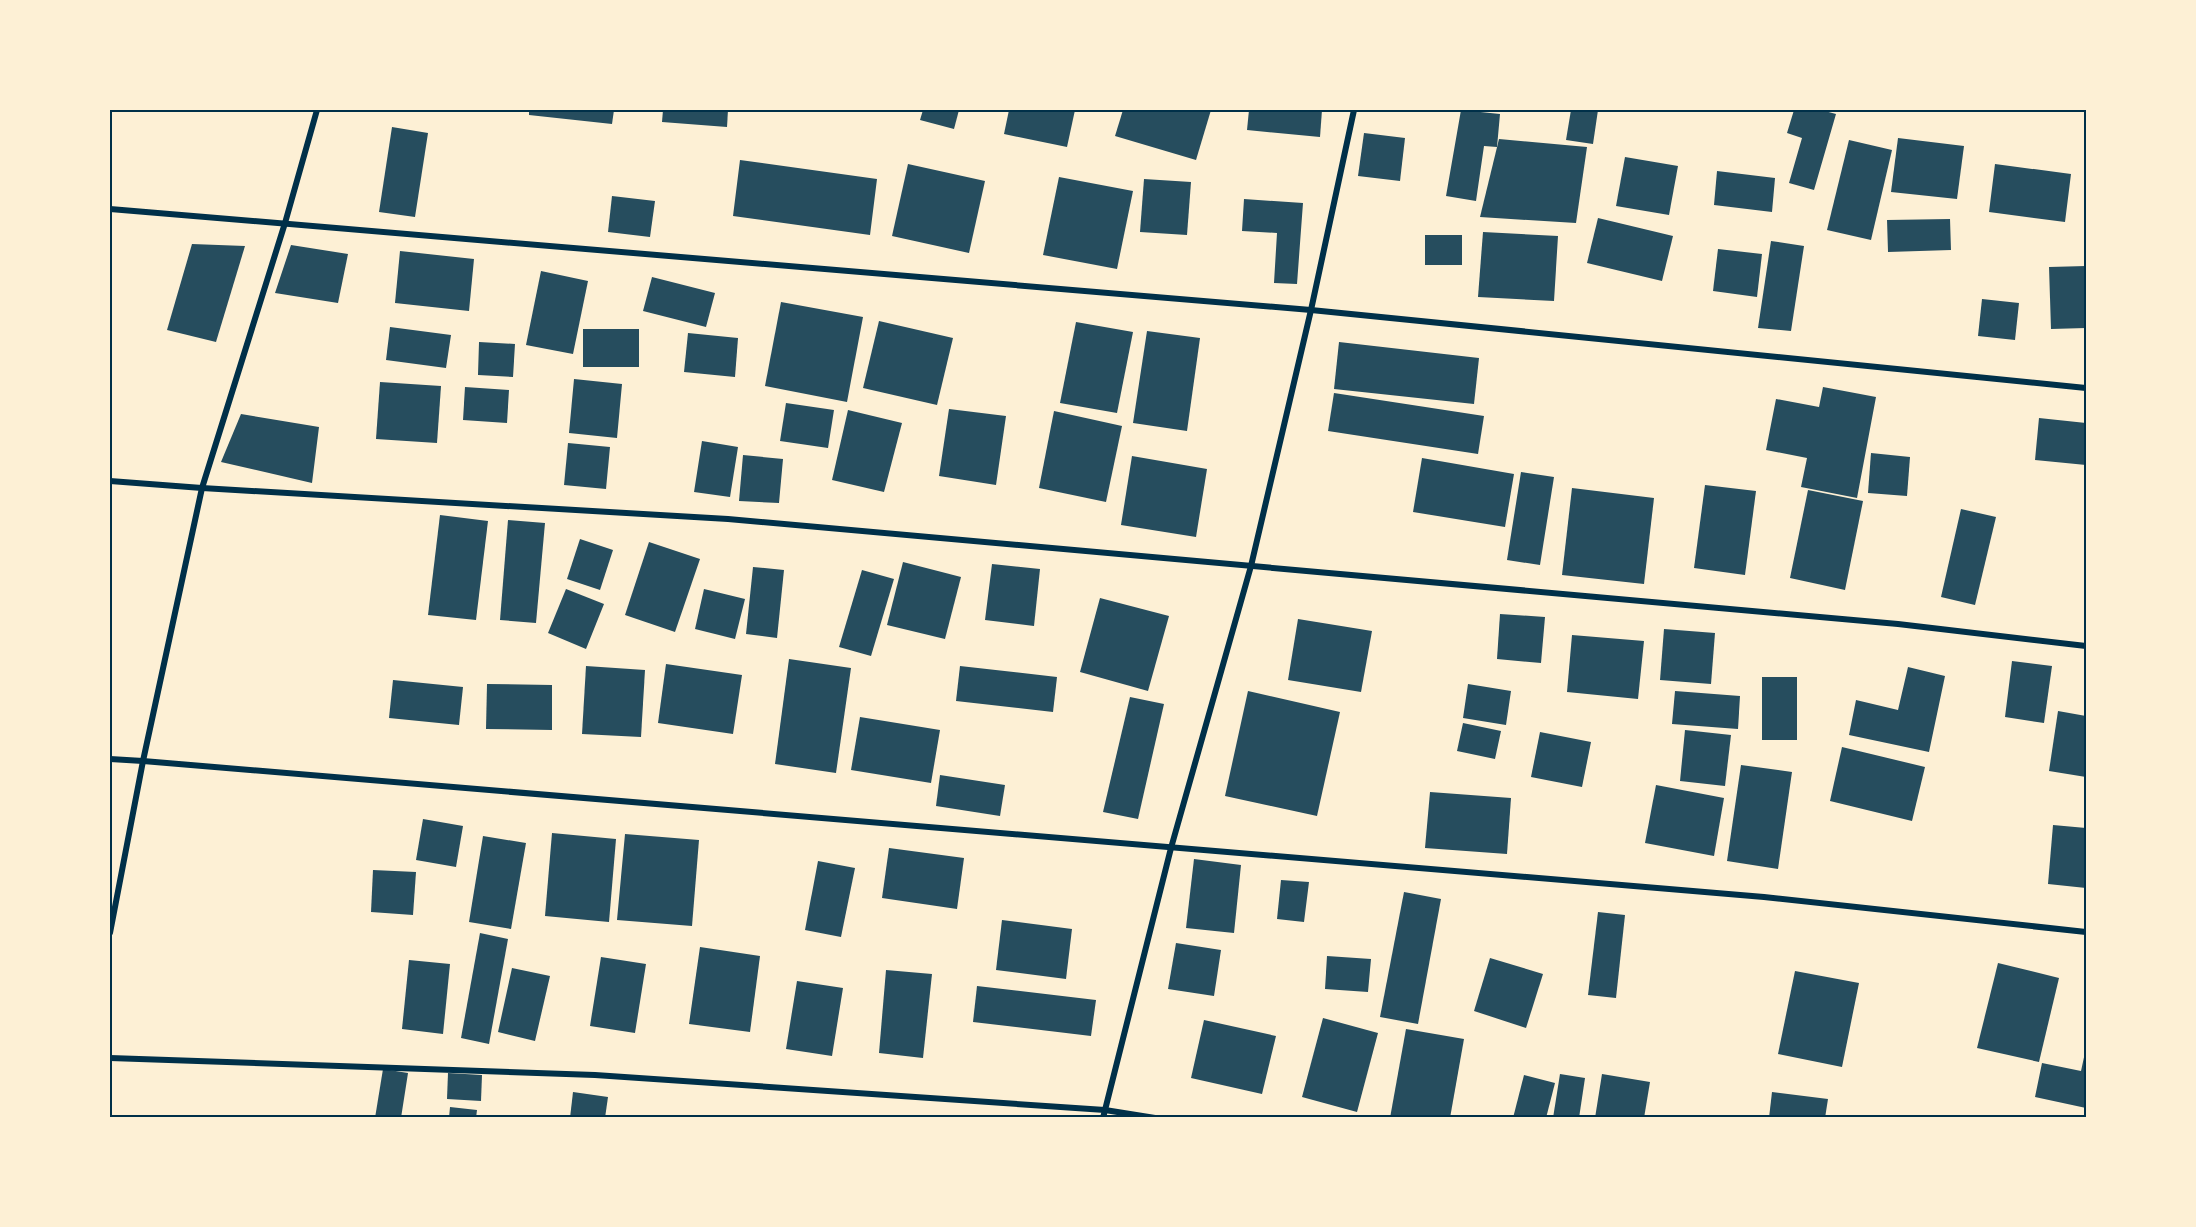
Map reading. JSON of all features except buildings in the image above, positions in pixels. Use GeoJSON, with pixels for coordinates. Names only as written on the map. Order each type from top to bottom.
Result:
{"type":"FeatureCollection","features":[{"type":"Feature","properties":{"kind":"street"},"geometry":{"type":"LineString","coordinates":[[110,933],[143,761],[202,488],[285,223],[317,110]]}},
{"type":"Feature","properties":{"kind":"street"},"geometry":{"type":"LineString","coordinates":[[1103,1118],[1171,849],[1251,566],[1311,310],[1354,110]]}},
{"type":"Feature","properties":{"kind":"street"},"geometry":{"type":"LineString","coordinates":[[110,209],[1311,310],[2086,388]]}},
{"type":"Feature","properties":{"kind":"street"},"geometry":{"type":"LineString","coordinates":[[110,481],[728,519],[1898,624],[2086,646]]}},
{"type":"Feature","properties":{"kind":"street"},"geometry":{"type":"LineString","coordinates":[[110,759],[1764,897],[2086,932]]}},
{"type":"Feature","properties":{"kind":"street"},"geometry":{"type":"LineString","coordinates":[[110,1058],[595,1075],[1105,1110],[1155,1118]]}}]}
